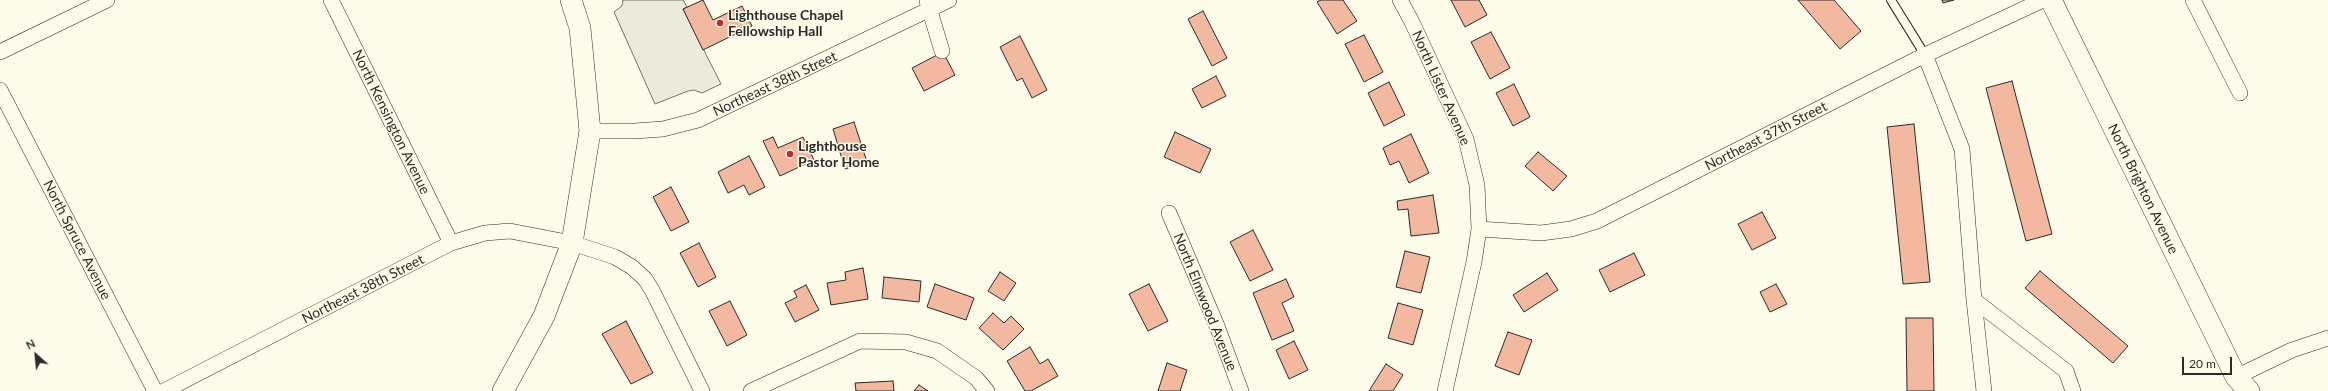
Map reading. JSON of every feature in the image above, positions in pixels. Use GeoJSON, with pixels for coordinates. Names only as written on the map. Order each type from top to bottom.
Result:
{"type":"FeatureCollection","features":[{"type":"Feature","properties":{"kind":"main road"},"geometry":{"type":"LineString","coordinates":[[503,391],[544,316],[572,243],[590,131],[580,28],[571,0]]}},
{"type":"Feature","properties":{"kind":"main road","name":"North Brighton Avenue"},"geometry":{"type":"LineString","coordinates":[[2051,0],[2240,386]]}},
{"type":"Feature","properties":{"kind":"street"},"geometry":{"type":"LineString","coordinates":[[0,52],[107,0]]}},
{"type":"Feature","properties":{"kind":"street","name":"North Kensington Avenue"},"geometry":{"type":"LineString","coordinates":[[331,0],[451,243]]}},
{"type":"Feature","properties":{"kind":"street","name":"Northeast 38th Street"},"geometry":{"type":"LineString","coordinates":[[590,131],[636,131],[663,129],[698,120],[929,5],[949,0]]}},
{"type":"Feature","properties":{"kind":"street","name":"North Lister Avenue"},"geometry":{"type":"LineString","coordinates":[[1400,0],[1412,22],[1466,139],[1477,185],[1479,229],[1468,300],[1457,335],[1445,391]]}},
{"type":"Feature","properties":{"kind":"street","name":"Northeast 37th Street"},"geometry":{"type":"LineString","coordinates":[[1479,229],[1541,233],[1571,229],[1597,221],[1924,55],[2043,0]]}},
{"type":"Feature","properties":{"kind":"street"},"geometry":{"type":"LineString","coordinates":[[2193,0],[2240,93]]}},
{"type":"Feature","properties":{"kind":"street"},"geometry":{"type":"LineString","coordinates":[[929,5],[942,50]]}},
{"type":"Feature","properties":{"kind":"street"},"geometry":{"type":"LineString","coordinates":[[1924,55],[1962,149],[1974,300],[1984,391]]}},
{"type":"Feature","properties":{"kind":"street","name":"North Spruce Avenue"},"geometry":{"type":"LineString","coordinates":[[0,90],[155,391]]}},
{"type":"Feature","properties":{"kind":"street","name":"North Elmwood Avenue"},"geometry":{"type":"LineString","coordinates":[[1169,213],[1217,326],[1241,391]]}},
{"type":"Feature","properties":{"kind":"street","name":"Northeast 38th Street"},"geometry":{"type":"LineString","coordinates":[[164,391],[451,243],[485,233],[510,231],[572,243],[615,257],[632,267],[645,279],[702,391]]}},
{"type":"Feature","properties":{"kind":"street"},"geometry":{"type":"LineString","coordinates":[[1974,300],[2066,371],[2073,391]]}},
{"type":"Feature","properties":{"kind":"street"},"geometry":{"type":"LineString","coordinates":[[2240,386],[2292,350],[2328,338]]}},
{"type":"Feature","properties":{"kind":"street"},"geometry":{"type":"LineString","coordinates":[[750,391],[860,341],[906,342],[937,351],[976,378],[987,391]]}},
{"type":"Feature","properties":{"kind":"lane"},"geometry":{"type":"LineString","coordinates":[[1891,0],[1924,55]]}},
{"type":"Feature","properties":{"kind":"shaded area"},"geometry":{"type":"Polygon","coordinates":[[[623,0],[683,0],[687,7],[683,9],[721,84],[702,93],[694,90],[688,91],[655,104],[614,12],[622,6],[623,0]]]}},
{"type":"Feature","properties":{"kind":"building","name":"Lighthouse Chapel Fellowship Hall"},"geometry":{"type":"Polygon","coordinates":[[[703,0],[713,20],[742,6],[752,26],[703,50],[683,9],[703,0]]]}},
{"type":"Feature","properties":{"kind":"building"},"geometry":{"type":"Polygon","coordinates":[[[1321,0],[1343,0],[1357,21],[1337,34],[1317,2],[1321,0]]]}},
{"type":"Feature","properties":{"kind":"building"},"geometry":{"type":"Polygon","coordinates":[[[1451,0],[1479,0],[1487,15],[1465,27],[1451,0]]]}},
{"type":"Feature","properties":{"kind":"building"},"geometry":{"type":"Polygon","coordinates":[[[1798,0],[1834,0],[1861,31],[1840,49],[1798,0]]]}},
{"type":"Feature","properties":{"kind":"building"},"geometry":{"type":"Polygon","coordinates":[[[1942,0],[1954,0],[1943,3],[1942,0]]]}},
{"type":"Feature","properties":{"kind":"building"},"geometry":{"type":"Polygon","coordinates":[[[1203,11],[1227,58],[1212,66],[1188,19],[1203,11]]]}},
{"type":"Feature","properties":{"kind":"building"},"geometry":{"type":"Polygon","coordinates":[[[1491,32],[1510,68],[1490,79],[1471,42],[1491,32]]]}},
{"type":"Feature","properties":{"kind":"building"},"geometry":{"type":"Polygon","coordinates":[[[1364,35],[1383,72],[1364,82],[1345,44],[1364,35]]]}},
{"type":"Feature","properties":{"kind":"building"},"geometry":{"type":"Polygon","coordinates":[[[1020,36],[1047,90],[1032,98],[1022,78],[1017,81],[1000,47],[1020,36]]]}},
{"type":"Feature","properties":{"kind":"building"},"geometry":{"type":"Polygon","coordinates":[[[943,52],[955,75],[924,91],[912,68],[943,52]]]}},
{"type":"Feature","properties":{"kind":"building"},"geometry":{"type":"Polygon","coordinates":[[[1216,76],[1226,96],[1202,108],[1192,89],[1216,76]]]}},
{"type":"Feature","properties":{"kind":"building"},"geometry":{"type":"Polygon","coordinates":[[[2012,81],[2052,234],[2026,241],[1986,88],[2012,81]]]}},
{"type":"Feature","properties":{"kind":"building"},"geometry":{"type":"Polygon","coordinates":[[[1389,82],[1405,115],[1384,126],[1368,93],[1389,82]]]}},
{"type":"Feature","properties":{"kind":"building"},"geometry":{"type":"Polygon","coordinates":[[[1514,84],[1530,117],[1513,126],[1496,93],[1514,84]]]}},
{"type":"Feature","properties":{"kind":"building"},"geometry":{"type":"Polygon","coordinates":[[[854,122],[867,162],[845,169],[833,129],[854,122]]]}},
{"type":"Feature","properties":{"kind":"building"},"geometry":{"type":"Polygon","coordinates":[[[1914,124],[1930,282],[1903,284],[1887,127],[1914,124]]]}},
{"type":"Feature","properties":{"kind":"building"},"geometry":{"type":"Polygon","coordinates":[[[1175,132],[1211,149],[1200,173],[1164,157],[1175,132]]]}},
{"type":"Feature","properties":{"kind":"building"},"geometry":{"type":"Polygon","coordinates":[[[1411,134],[1429,173],[1409,183],[1399,161],[1390,165],[1383,148],[1411,134]]]}},
{"type":"Feature","properties":{"kind":"building","name":"Lighthouse Pastor Home"},"geometry":{"type":"Polygon","coordinates":[[[773,137],[778,148],[803,137],[814,160],[780,176],[763,141],[773,137]]]}},
{"type":"Feature","properties":{"kind":"building"},"geometry":{"type":"Polygon","coordinates":[[[1538,152],[1567,176],[1553,191],[1525,166],[1538,152]]]}},
{"type":"Feature","properties":{"kind":"building"},"geometry":{"type":"Polygon","coordinates":[[[749,156],[765,187],[749,195],[744,185],[728,193],[718,172],[749,156]]]}},
{"type":"Feature","properties":{"kind":"building"},"geometry":{"type":"Polygon","coordinates":[[[671,187],[689,222],[671,231],[653,197],[671,187]]]}},
{"type":"Feature","properties":{"kind":"building"},"geometry":{"type":"Polygon","coordinates":[[[1433,195],[1439,233],[1411,236],[1408,209],[1398,210],[1397,201],[1433,195]]]}},
{"type":"Feature","properties":{"kind":"building"},"geometry":{"type":"Polygon","coordinates":[[[1762,212],[1776,238],[1752,250],[1738,224],[1762,212]]]}},
{"type":"Feature","properties":{"kind":"building"},"geometry":{"type":"Polygon","coordinates":[[[1253,230],[1273,270],[1250,281],[1230,242],[1253,230]]]}},
{"type":"Feature","properties":{"kind":"building"},"geometry":{"type":"Polygon","coordinates":[[[699,243],[716,277],[698,287],[680,253],[699,243]]]}},
{"type":"Feature","properties":{"kind":"building"},"geometry":{"type":"Polygon","coordinates":[[[1405,251],[1430,257],[1421,293],[1396,287],[1405,251]]]}},
{"type":"Feature","properties":{"kind":"building"},"geometry":{"type":"Polygon","coordinates":[[[1634,253],[1645,275],[1610,292],[1599,270],[1634,253]]]}},
{"type":"Feature","properties":{"kind":"building"},"geometry":{"type":"Polygon","coordinates":[[[863,268],[868,299],[831,305],[827,283],[846,280],[845,272],[863,268]]]}},
{"type":"Feature","properties":{"kind":"building"},"geometry":{"type":"Polygon","coordinates":[[[2040,271],[2128,346],[2113,363],[2025,288],[2040,271]]]}},
{"type":"Feature","properties":{"kind":"building"},"geometry":{"type":"Polygon","coordinates":[[[1000,272],[1016,283],[1004,301],[988,291],[1000,272]]]}},
{"type":"Feature","properties":{"kind":"building"},"geometry":{"type":"Polygon","coordinates":[[[1547,273],[1558,290],[1524,312],[1513,295],[1547,273]]]}},
{"type":"Feature","properties":{"kind":"building"},"geometry":{"type":"Polygon","coordinates":[[[884,277],[921,281],[919,302],[882,298],[884,277]]]}},
{"type":"Feature","properties":{"kind":"building"},"geometry":{"type":"Polygon","coordinates":[[[1286,279],[1294,297],[1282,303],[1294,331],[1272,340],[1253,293],[1286,279]]]}},
{"type":"Feature","properties":{"kind":"building"},"geometry":{"type":"Polygon","coordinates":[[[935,284],[974,298],[966,320],[927,307],[935,284]]]}},
{"type":"Feature","properties":{"kind":"building"},"geometry":{"type":"Polygon","coordinates":[[[1149,284],[1168,321],[1148,331],[1129,294],[1149,284]]]}},
{"type":"Feature","properties":{"kind":"building"},"geometry":{"type":"Polygon","coordinates":[[[1776,284],[1787,304],[1770,312],[1760,292],[1776,284]]]}},
{"type":"Feature","properties":{"kind":"building"},"geometry":{"type":"Polygon","coordinates":[[[806,285],[819,310],[795,322],[785,303],[797,297],[794,291],[806,285]]]}},
{"type":"Feature","properties":{"kind":"building"},"geometry":{"type":"Polygon","coordinates":[[[730,301],[747,335],[727,346],[709,311],[730,301]]]}},
{"type":"Feature","properties":{"kind":"building"},"geometry":{"type":"Polygon","coordinates":[[[1398,303],[1423,310],[1413,345],[1388,338],[1398,303]]]}},
{"type":"Feature","properties":{"kind":"building"},"geometry":{"type":"Polygon","coordinates":[[[993,313],[1004,323],[1011,316],[1024,329],[1003,350],[979,328],[993,313]]]}},
{"type":"Feature","properties":{"kind":"building"},"geometry":{"type":"Polygon","coordinates":[[[1906,318],[1933,318],[1934,391],[1907,391],[1906,318]]]}},
{"type":"Feature","properties":{"kind":"building"},"geometry":{"type":"Polygon","coordinates":[[[626,321],[653,373],[631,384],[602,334],[626,321]]]}},
{"type":"Feature","properties":{"kind":"building"},"geometry":{"type":"Polygon","coordinates":[[[1508,332],[1532,340],[1519,375],[1495,366],[1508,332]]]}},
{"type":"Feature","properties":{"kind":"building"},"geometry":{"type":"Polygon","coordinates":[[[1294,341],[1308,370],[1289,379],[1276,350],[1294,341]]]}},
{"type":"Feature","properties":{"kind":"building"},"geometry":{"type":"Polygon","coordinates":[[[1030,347],[1040,364],[1048,359],[1058,376],[1031,391],[1025,391],[1007,361],[1030,347]]]}},
{"type":"Feature","properties":{"kind":"building"},"geometry":{"type":"Polygon","coordinates":[[[1167,363],[1187,370],[1180,391],[1158,391],[1167,363]]]}},
{"type":"Feature","properties":{"kind":"building"},"geometry":{"type":"Polygon","coordinates":[[[1386,364],[1403,375],[1393,391],[1369,391],[1386,364]]]}},
{"type":"Feature","properties":{"kind":"building"},"geometry":{"type":"Polygon","coordinates":[[[893,381],[894,391],[856,391],[855,383],[893,381]]]}},
{"type":"Feature","properties":{"kind":"building"},"geometry":{"type":"Polygon","coordinates":[[[919,385],[928,391],[914,391],[919,385]]]}},
{"type":"Feature","properties":{"kind":"place","name":"Lighthouse Chapel Fellowship Hall"},"geometry":{"type":"Point","coordinates":[720,23]}},
{"type":"Feature","properties":{"kind":"place","name":"Lighthouse Pastor Home"},"geometry":{"type":"Point","coordinates":[790,154]}}]}
